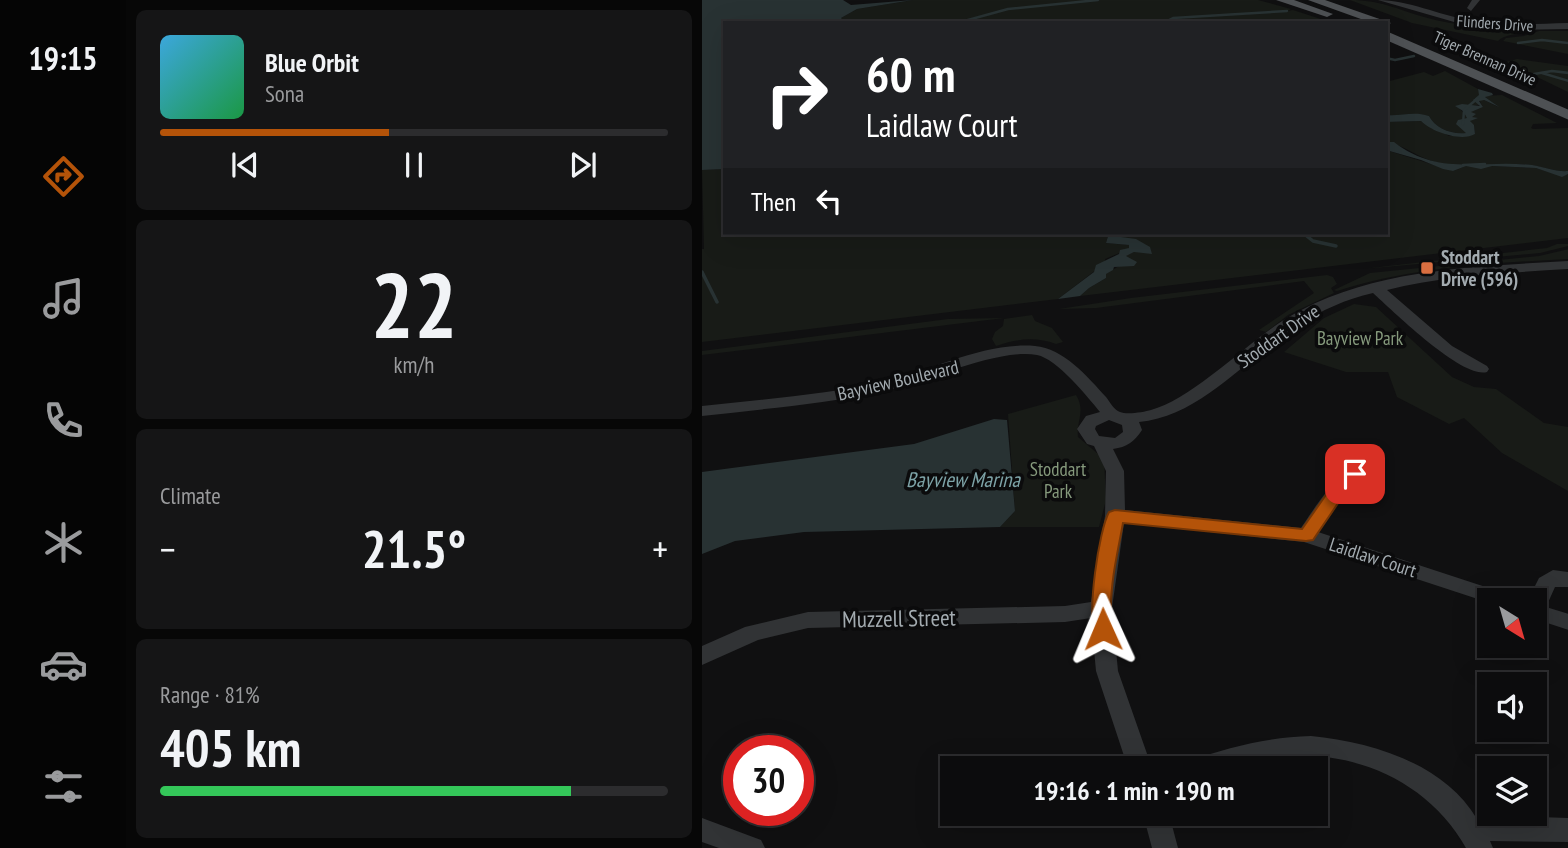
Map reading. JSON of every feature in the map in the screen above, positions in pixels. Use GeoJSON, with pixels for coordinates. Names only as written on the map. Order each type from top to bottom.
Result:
{"type":"FeatureCollection","features":[{"type":"Feature","properties":{"kind":"main road"},"geometry":{"type":"LineString","coordinates":[[1282,0],[1347,21]]}},
{"type":"Feature","properties":{"kind":"main road","name":"Tiger Brennan Drive"},"geometry":{"type":"LineString","coordinates":[[1314,0],[1380,21]]}},
{"type":"Feature","properties":{"kind":"main road","name":"Tiger Brennan Drive"},"geometry":{"type":"LineString","coordinates":[[1388,24],[1484,63],[1568,104]]}},
{"type":"Feature","properties":{"kind":"main road","name":"Tiger Brennan Drive"},"geometry":{"type":"LineString","coordinates":[[1388,35],[1568,116]]}},
{"type":"Feature","properties":{"kind":"street","name":"Flinders Drive"},"geometry":{"type":"LineString","coordinates":[[1382,0],[1468,23],[1509,27],[1568,26]]}},
{"type":"Feature","properties":{"kind":"street","name":"Stoddart Drive"},"geometry":{"type":"LineString","coordinates":[[1101,443],[1117,425],[1167,419],[1193,401],[1199,389],[1307,313],[1342,296],[1374,286],[1450,273],[1568,265]]}},
{"type":"Feature","properties":{"kind":"street"},"geometry":{"type":"LineString","coordinates":[[1374,286],[1446,349],[1481,369]]}},
{"type":"Feature","properties":{"kind":"street","name":"Bayview Boulevard"},"geometry":{"type":"LineString","coordinates":[[702,411],[873,389],[1024,349],[1050,354],[1117,425]]}},
{"type":"Feature","properties":{"kind":"street"},"geometry":{"type":"LineString","coordinates":[[1115,487],[1122,469],[1117,425]]}},
{"type":"Feature","properties":{"kind":"street","name":"Bayview Boulevard"},"geometry":{"type":"LineString","coordinates":[[1101,443],[1092,440],[1086,429],[1117,425]]}},
{"type":"Feature","properties":{"kind":"street"},"geometry":{"type":"LineString","coordinates":[[1101,443],[1115,471],[1115,516],[1101,608],[1107,671],[1136,756]]}},
{"type":"Feature","properties":{"kind":"street"},"geometry":{"type":"LineString","coordinates":[[1306,535],[1341,486],[1369,463]]}},
{"type":"Feature","properties":{"kind":"street","name":"Laidlaw Court"},"geometry":{"type":"LineString","coordinates":[[1115,516],[1306,535],[1477,591]]}},
{"type":"Feature","properties":{"kind":"street"},"geometry":{"type":"LineString","coordinates":[[1544,588],[1553,577],[1568,580]]}},
{"type":"Feature","properties":{"kind":"street","name":"Muzzell Street"},"geometry":{"type":"LineString","coordinates":[[702,656],[753,633],[808,620],[1065,614],[1101,608]]}},
{"type":"Feature","properties":{"kind":"street"},"geometry":{"type":"LineString","coordinates":[[1547,614],[1568,622]]}},
{"type":"Feature","properties":{"kind":"street"},"geometry":{"type":"LineString","coordinates":[[1245,756],[1280,747],[1325,746],[1365,754],[1398,767],[1440,795],[1477,840],[1509,828],[1568,830]]}},
{"type":"Feature","properties":{"kind":"street"},"geometry":{"type":"LineString","coordinates":[[1159,826],[1165,848]]}},
{"type":"Feature","properties":{"kind":"street"},"geometry":{"type":"LineString","coordinates":[[702,830],[752,848]]}},
{"type":"Feature","properties":{"kind":"green space"},"geometry":{"type":"Polygon","coordinates":[[[913,0],[1258,0],[1327,21],[843,21],[841,18],[857,9],[913,0]]]}},
{"type":"Feature","properties":{"kind":"green space"},"geometry":{"type":"Polygon","coordinates":[[[1350,0],[1379,3],[1451,23],[1533,29],[1498,41],[1412,23],[1350,0]]]}},
{"type":"Feature","properties":{"kind":"green space"},"geometry":{"type":"Polygon","coordinates":[[[1539,31],[1568,31],[1568,54],[1503,41],[1506,38],[1539,31]]]}},
{"type":"Feature","properties":{"kind":"green space"},"geometry":{"type":"Polygon","coordinates":[[[1517,59],[1568,66],[1568,92],[1506,62],[1517,59]]]}},
{"type":"Feature","properties":{"kind":"green space"},"geometry":{"type":"Polygon","coordinates":[[[1445,71],[1478,89],[1480,95],[1474,99],[1481,105],[1458,107],[1468,118],[1459,120],[1467,133],[1445,130],[1429,116],[1388,115],[1388,81],[1424,72],[1433,76],[1445,71]]]}},
{"type":"Feature","properties":{"kind":"green space"},"geometry":{"type":"Polygon","coordinates":[[[1502,95],[1557,123],[1533,124],[1533,129],[1568,128],[1568,171],[1519,164],[1446,165],[1388,143],[1388,122],[1421,121],[1449,136],[1475,134],[1474,125],[1470,122],[1470,112],[1483,107],[1479,100],[1498,107],[1484,96],[1502,95]]]}},
{"type":"Feature","properties":{"kind":"green space"},"geometry":{"type":"Polygon","coordinates":[[[1388,151],[1453,171],[1466,166],[1492,166],[1536,168],[1558,175],[1568,174],[1568,238],[1080,296],[1106,278],[1105,274],[1130,260],[1125,256],[1134,252],[1126,239],[1121,237],[1388,235],[1388,151]]]}},
{"type":"Feature","properties":{"kind":"green space"},"geometry":{"type":"Polygon","coordinates":[[[723,169],[723,235],[1108,235],[1106,243],[1129,245],[1129,249],[1105,259],[1105,263],[1058,299],[702,342],[702,170],[723,169]]]}},
{"type":"Feature","properties":{"kind":"green space"},"geometry":{"type":"Polygon","coordinates":[[[1557,244],[1568,246],[1540,253],[1362,269],[1547,248],[1557,244]]]}},
{"type":"Feature","properties":{"kind":"green space"},"geometry":{"type":"Polygon","coordinates":[[[1569,249],[1568,259],[1422,271],[1334,290],[1370,273],[1539,256],[1569,249]]]}},
{"type":"Feature","properties":{"kind":"green space"},"geometry":{"type":"Polygon","coordinates":[[[1327,275],[1333,277],[1337,284],[1331,288],[1334,293],[1288,315],[1266,332],[1259,330],[1314,293],[1304,281],[1096,308],[1059,309],[1131,298],[1327,275]]]}},
{"type":"Feature","properties":{"kind":"green space","name":"Bayview Park"},"geometry":{"type":"Polygon","coordinates":[[[1354,304],[1376,307],[1452,377],[1474,387],[1496,389],[1544,423],[1568,427],[1568,491],[1502,453],[1464,418],[1449,424],[1397,397],[1388,372],[1346,372],[1284,352],[1324,318],[1354,304]]]}},
{"type":"Feature","properties":{"kind":"green space"},"geometry":{"type":"Polygon","coordinates":[[[1032,315],[1035,321],[1052,328],[1063,342],[1056,344],[1026,339],[996,346],[992,339],[995,332],[1003,326],[1004,319],[1032,315]]]}},
{"type":"Feature","properties":{"kind":"green space"},"geometry":{"type":"Polygon","coordinates":[[[1004,318],[702,355],[702,351],[948,319],[1004,318]]]}},
{"type":"Feature","properties":{"kind":"green space","name":"Stoddart Park"},"geometry":{"type":"Polygon","coordinates":[[[1076,395],[1080,406],[1078,437],[1104,459],[1106,500],[1099,527],[1000,527],[1015,511],[1008,414],[1076,395]]]}},
{"type":"Feature","properties":{"kind":"water"},"geometry":{"type":"Polygon","coordinates":[[[702,0],[843,0],[851,5],[913,0],[857,9],[841,18],[844,21],[723,21],[723,169],[702,170],[702,0]]]}},
{"type":"Feature","properties":{"kind":"water"},"geometry":{"type":"Polygon","coordinates":[[[911,19],[902,21],[867,21],[911,19]]]}},
{"type":"Feature","properties":{"kind":"water"},"geometry":{"type":"Polygon","coordinates":[[[1478,89],[1492,93],[1493,95],[1485,97],[1499,107],[1484,100],[1479,101],[1483,107],[1471,112],[1476,114],[1472,117],[1478,118],[1470,121],[1474,125],[1475,134],[1469,136],[1447,135],[1421,121],[1388,122],[1388,115],[1424,115],[1429,116],[1444,130],[1466,133],[1456,124],[1458,120],[1467,118],[1463,111],[1455,106],[1480,106],[1473,100],[1479,95],[1478,89]]]}},
{"type":"Feature","properties":{"kind":"water"},"geometry":{"type":"Polygon","coordinates":[[[1388,142],[1394,142],[1427,160],[1460,164],[1532,165],[1568,171],[1568,174],[1562,177],[1536,168],[1492,166],[1481,169],[1466,166],[1453,171],[1388,151],[1388,142]]]}},
{"type":"Feature","properties":{"kind":"water"},"geometry":{"type":"Polygon","coordinates":[[[1108,235],[1122,235],[1121,237],[1136,239],[1150,247],[1152,254],[1134,252],[1126,256],[1137,262],[1134,266],[1114,267],[1106,274],[1106,278],[1080,296],[1058,299],[1094,272],[1096,265],[1119,254],[1120,250],[1129,248],[1129,245],[1106,243],[1108,235]]]}},
{"type":"Feature","properties":{"kind":"water","name":"Bayview Marina"},"geometry":{"type":"Polygon","coordinates":[[[994,419],[1007,420],[1015,511],[1000,527],[804,532],[735,541],[702,554],[702,472],[914,444],[994,419]]]}},
{"type":"Feature","properties":{"kind":"waterway"},"geometry":{"type":"LineString","coordinates":[[964,21],[1008,9],[1098,0]]}},
{"type":"Feature","properties":{"kind":"waterway"},"geometry":{"type":"LineString","coordinates":[[1167,21],[1173,18],[1287,11]]}},
{"type":"Feature","properties":{"kind":"waterway"},"geometry":{"type":"LineString","coordinates":[[1518,43],[1542,40],[1569,43]]}},
{"type":"Feature","properties":{"kind":"waterway"},"geometry":{"type":"LineString","coordinates":[[1388,58],[1395,60],[1414,56]]}},
{"type":"Feature","properties":{"kind":"waterway"},"geometry":{"type":"LineString","coordinates":[[1534,74],[1552,71],[1569,73]]}},
{"type":"Feature","properties":{"kind":"waterway"},"geometry":{"type":"LineString","coordinates":[[1542,73],[1569,81]]}},
{"type":"Feature","properties":{"kind":"waterway"},"geometry":{"type":"LineString","coordinates":[[1463,124],[1464,110],[1478,98]]}},
{"type":"Feature","properties":{"kind":"waterway"},"geometry":{"type":"LineString","coordinates":[[1463,165],[1485,164]]}},
{"type":"Feature","properties":{"kind":"waterway"},"geometry":{"type":"LineString","coordinates":[[1306,235],[1313,241],[1336,246]]}},
{"type":"Feature","properties":{"kind":"waterway"},"geometry":{"type":"LineString","coordinates":[[702,272],[717,302]]}},
{"type":"Feature","properties":{"kind":"place","name":"Stoddart Drive (596)"},"geometry":{"type":"Point","coordinates":[1427,268]}},
{"type":"Feature","properties":{"kind":"route"},"geometry":{"type":"LineString","coordinates":[[1103,629],[1101,608],[1104,578],[1115,516],[1306,535],[1341,486],[1355,474]]}}]}
